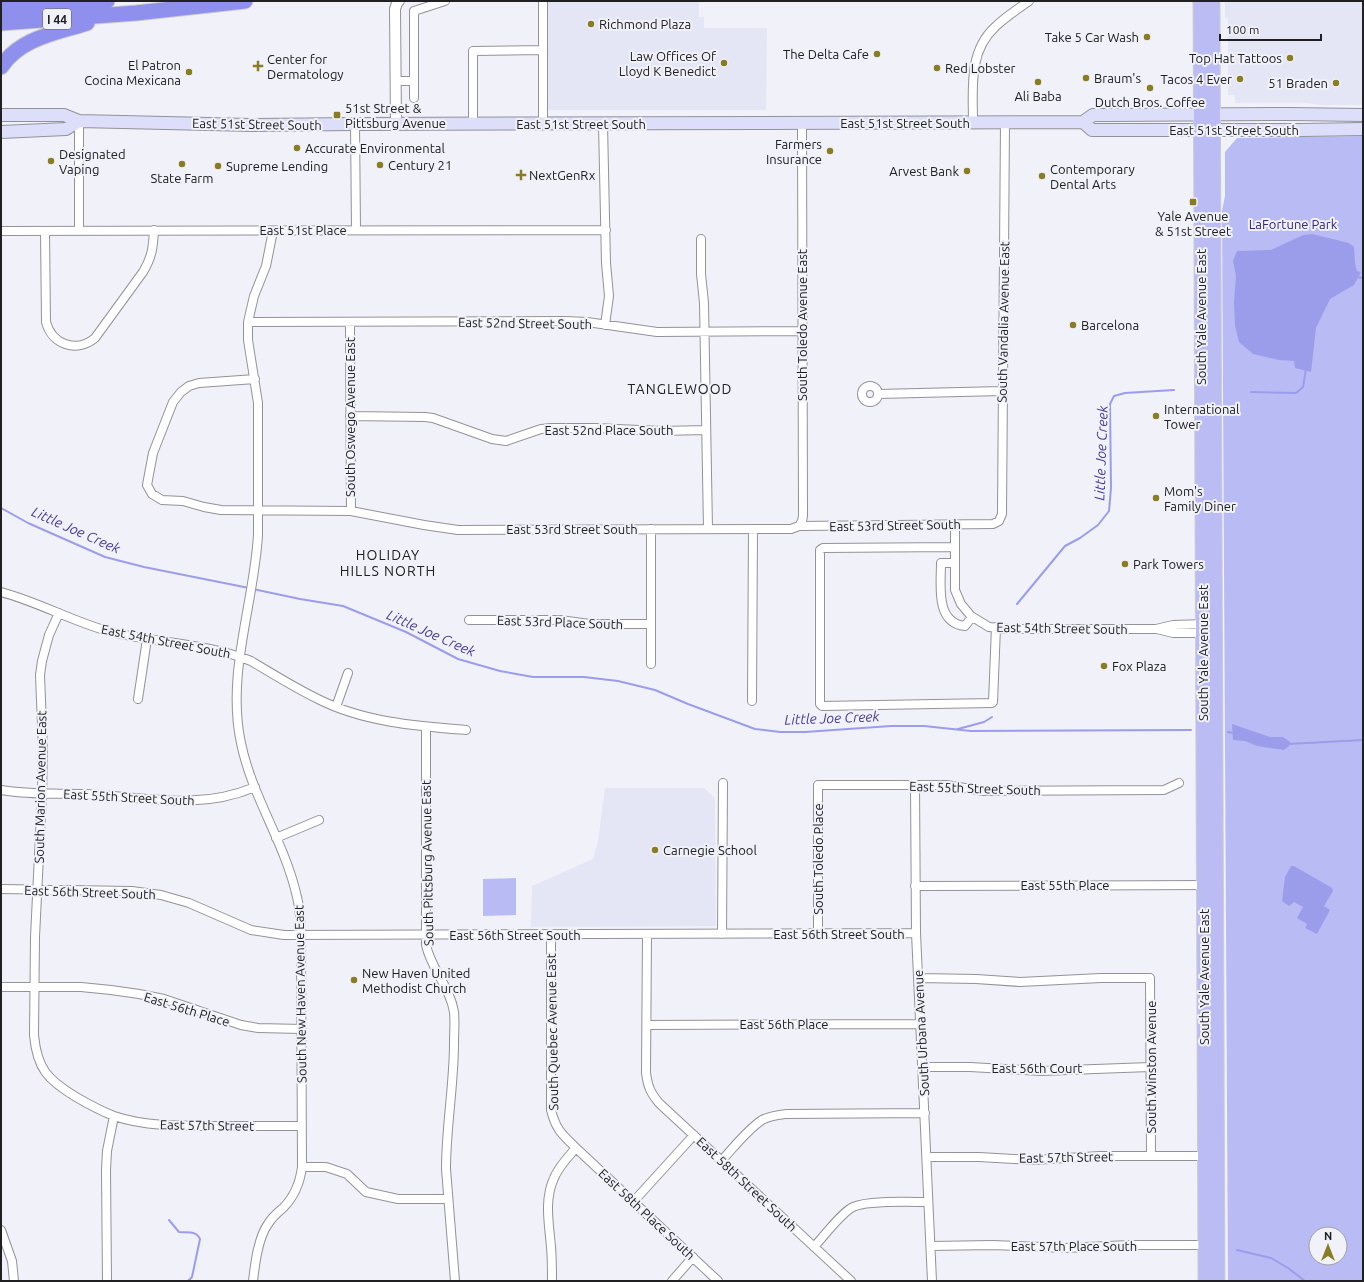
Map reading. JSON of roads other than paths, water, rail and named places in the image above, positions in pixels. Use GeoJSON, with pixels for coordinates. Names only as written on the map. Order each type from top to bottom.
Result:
{"type":"FeatureCollection","features":[{"type":"Feature","properties":{"kind":"highway"},"geometry":{"type":"LineString","coordinates":[[33,1],[50,5]]}},
{"type":"Feature","properties":{"kind":"highway","name":"I 44"},"geometry":{"type":"LineString","coordinates":[[1,8],[108,1]]}},
{"type":"Feature","properties":{"kind":"highway","name":"I 44"},"geometry":{"type":"LineString","coordinates":[[1,23],[180,9],[245,1]]}},
{"type":"Feature","properties":{"kind":"highway"},"geometry":{"type":"LineString","coordinates":[[1,67],[14,52],[36,39],[113,15]]}},
{"type":"Feature","properties":{"kind":"main road","name":"South Yale Avenue East"},"geometry":{"type":"LineString","coordinates":[[1200,1],[1207,114]]}},
{"type":"Feature","properties":{"kind":"main road","name":"South Yale Avenue East"},"geometry":{"type":"LineString","coordinates":[[1205,1281],[1211,1245],[1207,114],[1213,1]]}},
{"type":"Feature","properties":{"kind":"main road","name":"East 51st Street South"},"geometry":{"type":"LineString","coordinates":[[1,115],[64,115],[79,122],[252,125],[1005,123],[1083,122],[1093,115],[1363,115]]}},
{"type":"Feature","properties":{"kind":"main road","name":"East 51st Street South"},"geometry":{"type":"LineString","coordinates":[[1,132],[66,129],[79,122]]}},
{"type":"Feature","properties":{"kind":"main road","name":"East 51st Street South"},"geometry":{"type":"LineString","coordinates":[[1083,122],[1092,130],[1363,129]]}},
{"type":"Feature","properties":{"kind":"main road","name":"South Yale Avenue East"},"geometry":{"type":"LineString","coordinates":[[1210,885],[1204,1156],[1211,1245],[1218,1281]]}},
{"type":"Feature","properties":{"kind":"street"},"geometry":{"type":"LineString","coordinates":[[414,98],[414,11],[445,1]]}},
{"type":"Feature","properties":{"kind":"street"},"geometry":{"type":"LineString","coordinates":[[543,1],[543,124]]}},
{"type":"Feature","properties":{"kind":"street"},"geometry":{"type":"LineString","coordinates":[[973,123],[973,70],[978,51],[985,38],[995,26],[1029,1]]}},
{"type":"Feature","properties":{"kind":"street"},"geometry":{"type":"LineString","coordinates":[[396,124],[395,81],[397,5]]}},
{"type":"Feature","properties":{"kind":"street"},"geometry":{"type":"LineString","coordinates":[[473,124],[472,51],[542,50]]}},
{"type":"Feature","properties":{"kind":"street"},"geometry":{"type":"LineString","coordinates":[[395,81],[414,81]]}},
{"type":"Feature","properties":{"kind":"street"},"geometry":{"type":"LineString","coordinates":[[79,122],[79,231]]}},
{"type":"Feature","properties":{"kind":"street","name":"South Toledo Avenue East"},"geometry":{"type":"LineString","coordinates":[[799,526],[803,516],[802,123]]}},
{"type":"Feature","properties":{"kind":"street","name":"South Vandalia Avenue East"},"geometry":{"type":"LineString","coordinates":[[998,520],[1002,514],[1005,123]]}},
{"type":"Feature","properties":{"kind":"street"},"geometry":{"type":"LineString","coordinates":[[355,124],[356,230]]}},
{"type":"Feature","properties":{"kind":"street"},"geometry":{"type":"LineString","coordinates":[[603,124],[608,296],[605,325]]}},
{"type":"Feature","properties":{"kind":"street"},"geometry":{"type":"LineString","coordinates":[[45,231],[46,322],[50,333],[57,340],[63,344],[77,346],[90,342],[95,338],[143,272],[150,261],[152,254],[154,230]]}},
{"type":"Feature","properties":{"kind":"street","name":"South New Haven Avenue East"},"geometry":{"type":"LineString","coordinates":[[253,1281],[261,1237],[264,1230],[271,1219],[295,1193],[299,1185],[302,1167],[301,936],[297,897],[288,864],[245,761],[240,742],[236,696],[240,656],[257,553],[258,402],[248,340],[248,322],[254,296],[266,266],[273,230]]}},
{"type":"Feature","properties":{"kind":"street","name":"East 51st Place"},"geometry":{"type":"LineString","coordinates":[[1,231],[606,230]]}},
{"type":"Feature","properties":{"kind":"street"},"geometry":{"type":"LineString","coordinates":[[701,239],[701,274],[704,303],[708,529]]}},
{"type":"Feature","properties":{"kind":"street","name":"East 52nd Street South"},"geometry":{"type":"LineString","coordinates":[[248,322],[350,323],[554,321],[588,322],[657,332],[802,331]]}},
{"type":"Feature","properties":{"kind":"street","name":"South Oswego Avenue East"},"geometry":{"type":"LineString","coordinates":[[350,323],[350,511]]}},
{"type":"Feature","properties":{"kind":"street","name":"East 53rd Street South"},"geometry":{"type":"LineString","coordinates":[[255,379],[199,383],[189,386],[181,392],[173,402],[153,453],[147,484],[149,491],[154,496],[162,500],[183,501],[217,510],[350,511],[458,530],[791,529],[799,526],[993,524],[998,520]]}},
{"type":"Feature","properties":{"kind":"street"},"geometry":{"type":"LineString","coordinates":[[878,394],[1002,391]]}},
{"type":"Feature","properties":{"kind":"street","name":"East 52nd Place South"},"geometry":{"type":"LineString","coordinates":[[350,416],[433,418],[492,439],[506,441],[540,429],[551,428],[596,428],[661,431],[706,430]]}},
{"type":"Feature","properties":{"kind":"street","name":"East 54th Street South"},"geometry":{"type":"LineString","coordinates":[[955,524],[955,590],[961,604],[972,617],[989,626],[1009,629],[1156,629],[1173,625],[1209,629]]}},
{"type":"Feature","properties":{"kind":"street"},"geometry":{"type":"LineString","coordinates":[[651,529],[651,664]]}},
{"type":"Feature","properties":{"kind":"street"},"geometry":{"type":"LineString","coordinates":[[752,701],[753,529]]}},
{"type":"Feature","properties":{"kind":"street"},"geometry":{"type":"LineString","coordinates":[[955,548],[823,548],[820,550],[820,704],[822,706],[992,704],[994,697],[996,627]]}},
{"type":"Feature","properties":{"kind":"street"},"geometry":{"type":"LineString","coordinates":[[955,563],[941,563],[942,601],[944,611],[949,618],[958,625],[965,626],[972,617]]}},
{"type":"Feature","properties":{"kind":"street","name":"East 54th Street South"},"geometry":{"type":"LineString","coordinates":[[1,592],[27,600],[87,625],[110,632],[205,647],[240,656],[318,699],[336,707],[367,717],[426,727],[466,730]]}},
{"type":"Feature","properties":{"kind":"street","name":"South Marion Avenue East"},"geometry":{"type":"LineString","coordinates":[[59,614],[49,635],[40,675],[42,794],[35,938],[36,987],[34,1035],[36,1050],[41,1066],[53,1080],[86,1103],[114,1116]]}},
{"type":"Feature","properties":{"kind":"street","name":"East 53rd Place South"},"geometry":{"type":"LineString","coordinates":[[469,620],[560,620],[590,624],[651,624]]}},
{"type":"Feature","properties":{"kind":"street"},"geometry":{"type":"LineString","coordinates":[[138,699],[147,639]]}},
{"type":"Feature","properties":{"kind":"street"},"geometry":{"type":"LineString","coordinates":[[336,707],[348,673]]}},
{"type":"Feature","properties":{"kind":"street","name":"South Pittsburg Avenue East"},"geometry":{"type":"LineString","coordinates":[[426,727],[426,935],[428,954],[448,992],[454,1014],[454,1070],[446,1150],[448,1199],[455,1281]]}},
{"type":"Feature","properties":{"kind":"street"},"geometry":{"type":"LineString","coordinates":[[722,934],[723,783]]}},
{"type":"Feature","properties":{"kind":"street","name":"East 55th Street South"},"geometry":{"type":"LineString","coordinates":[[818,785],[946,785],[984,791],[1164,790],[1179,783]]}},
{"type":"Feature","properties":{"kind":"street","name":"South Toledo Place"},"geometry":{"type":"LineString","coordinates":[[818,785],[818,934]]}},
{"type":"Feature","properties":{"kind":"street","name":"South Urbana Avenue"},"geometry":{"type":"LineString","coordinates":[[915,785],[916,933],[932,1281]]}},
{"type":"Feature","properties":{"kind":"street","name":"East 55th Street South"},"geometry":{"type":"LineString","coordinates":[[1,790],[42,794],[109,795],[185,802],[204,801],[224,797],[241,793],[255,787]]}},
{"type":"Feature","properties":{"kind":"street"},"geometry":{"type":"LineString","coordinates":[[276,838],[319,820]]}},
{"type":"Feature","properties":{"kind":"street","name":"East 55th Place"},"geometry":{"type":"LineString","coordinates":[[915,886],[1210,885]]}},
{"type":"Feature","properties":{"kind":"street","name":"East 56th Street South"},"geometry":{"type":"LineString","coordinates":[[1,889],[132,891],[161,894],[189,903],[251,930],[267,934],[301,936],[916,933]]}},
{"type":"Feature","properties":{"kind":"street","name":"South Quebec Avenue East"},"geometry":{"type":"LineString","coordinates":[[551,934],[551,1110],[554,1122],[560,1132],[576,1148]]}},
{"type":"Feature","properties":{"kind":"street"},"geometry":{"type":"LineString","coordinates":[[647,935],[647,1025]]}},
{"type":"Feature","properties":{"kind":"street","name":"South Winston Avenue"},"geometry":{"type":"LineString","coordinates":[[919,978],[976,979],[1020,982],[1101,978],[1150,978],[1151,1156]]}},
{"type":"Feature","properties":{"kind":"street","name":"East 56th Place"},"geometry":{"type":"LineString","coordinates":[[1,987],[81,987],[139,994],[164,999],[241,1026],[302,1029]]}},
{"type":"Feature","properties":{"kind":"street","name":"East 56th Place"},"geometry":{"type":"LineString","coordinates":[[647,1025],[921,1024]]}},
{"type":"Feature","properties":{"kind":"street","name":"East 58th Street South"},"geometry":{"type":"LineString","coordinates":[[647,1025],[646,1073],[651,1093],[659,1103],[851,1281]]}},
{"type":"Feature","properties":{"kind":"street","name":"East 56th Court"},"geometry":{"type":"LineString","coordinates":[[923,1067],[970,1067],[1041,1071],[1150,1067]]}},
{"type":"Feature","properties":{"kind":"street"},"geometry":{"type":"LineString","coordinates":[[722,1160],[755,1126],[771,1116],[786,1114],[925,1113]]}},
{"type":"Feature","properties":{"kind":"street"},"geometry":{"type":"LineString","coordinates":[[107,1281],[106,1170],[107,1151],[114,1116]]}},
{"type":"Feature","properties":{"kind":"street","name":"East 57th Street"},"geometry":{"type":"LineString","coordinates":[[114,1116],[165,1125],[301,1126]]}},
{"type":"Feature","properties":{"kind":"street"},"geometry":{"type":"LineString","coordinates":[[633,1202],[694,1135]]}},
{"type":"Feature","properties":{"kind":"street"},"geometry":{"type":"LineString","coordinates":[[552,1281],[551,1247],[547,1215],[549,1192],[554,1178],[562,1164],[576,1148]]}},
{"type":"Feature","properties":{"kind":"street","name":"East 58th Place South"},"geometry":{"type":"LineString","coordinates":[[576,1148],[718,1281]]}},
{"type":"Feature","properties":{"kind":"street","name":"East 57th Street"},"geometry":{"type":"LineString","coordinates":[[927,1157],[979,1157],[1033,1160],[1100,1156],[1204,1156]]}},
{"type":"Feature","properties":{"kind":"street"},"geometry":{"type":"LineString","coordinates":[[302,1167],[326,1167],[347,1174],[366,1192],[398,1199],[448,1199]]}},
{"type":"Feature","properties":{"kind":"street"},"geometry":{"type":"LineString","coordinates":[[814,1247],[853,1207],[861,1204],[875,1203],[928,1202]]}},
{"type":"Feature","properties":{"kind":"street"},"geometry":{"type":"LineString","coordinates":[[1,1230],[12,1261],[14,1281]]}},
{"type":"Feature","properties":{"kind":"street","name":"East 57th Place South"},"geometry":{"type":"LineString","coordinates":[[931,1246],[1066,1248],[1211,1245]]}},
{"type":"Feature","properties":{"kind":"street"},"geometry":{"type":"LineString","coordinates":[[672,1281],[693,1257]]}},
{"type":"Feature","properties":{"kind":"waterway","name":"Little Joe Creek"},"geometry":{"type":"LineString","coordinates":[[1356,277],[1363,278]]}},
{"type":"Feature","properties":{"kind":"waterway","name":"Little Joe Creek"},"geometry":{"type":"LineString","coordinates":[[1251,392],[1296,393],[1303,387],[1306,369]]}},
{"type":"Feature","properties":{"kind":"waterway","name":"Little Joe Creek"},"geometry":{"type":"LineString","coordinates":[[1017,604],[1065,546],[1080,538],[1098,525],[1109,511],[1111,488],[1110,404],[1114,396],[1125,393],[1174,390]]}},
{"type":"Feature","properties":{"kind":"waterway","name":"Little Joe Creek"},"geometry":{"type":"LineString","coordinates":[[1,508],[28,523],[105,557],[144,567],[249,588]]}},
{"type":"Feature","properties":{"kind":"waterway","name":"Little Joe Creek"},"geometry":{"type":"LineString","coordinates":[[253,589],[343,606],[406,632],[458,659],[500,671],[533,677],[584,677],[618,681],[655,690],[755,729],[780,732],[805,732],[891,726],[924,726],[971,731],[1191,730]]}},
{"type":"Feature","properties":{"kind":"waterway","name":"Little Joe Creek"},"geometry":{"type":"LineString","coordinates":[[958,729],[984,722],[992,717]]}},
{"type":"Feature","properties":{"kind":"waterway","name":"Little Joe Creek"},"geometry":{"type":"LineString","coordinates":[[1228,732],[1234,733]]}},
{"type":"Feature","properties":{"kind":"waterway","name":"Little Joe Creek"},"geometry":{"type":"LineString","coordinates":[[1288,744],[1363,740]]}},
{"type":"Feature","properties":{"kind":"waterway"},"geometry":{"type":"LineString","coordinates":[[169,1220],[179,1232],[194,1233],[200,1239],[192,1277],[188,1281]]}},
{"type":"Feature","properties":{"kind":"waterway"},"geometry":{"type":"LineString","coordinates":[[1237,1250],[1271,1258],[1288,1268],[1305,1281]]}},
{"type":"Feature","properties":{"kind":"place","name":"Richmond Plaza"},"geometry":{"type":"Point","coordinates":[591,24]}},
{"type":"Feature","properties":{"kind":"place","name":"Take 5 Car Wash"},"geometry":{"type":"Point","coordinates":[1147,37]}},
{"type":"Feature","properties":{"kind":"place","name":"The Delta Cafe"},"geometry":{"type":"Point","coordinates":[877,54]}},
{"type":"Feature","properties":{"kind":"place","name":"Top Hat Tattoos"},"geometry":{"type":"Point","coordinates":[1290,58]}},
{"type":"Feature","properties":{"kind":"place","name":"Law Offices Of Lloyd K Benedict"},"geometry":{"type":"Point","coordinates":[724,63]}},
{"type":"Feature","properties":{"kind":"place","name":"Center for Dermatology"},"geometry":{"type":"Point","coordinates":[258,66]}},
{"type":"Feature","properties":{"kind":"place","name":"Red Lobster"},"geometry":{"type":"Point","coordinates":[937,68]}},
{"type":"Feature","properties":{"kind":"place","name":"El Patron Cocina Mexicana"},"geometry":{"type":"Point","coordinates":[189,72]}},
{"type":"Feature","properties":{"kind":"place","name":"Braum's"},"geometry":{"type":"Point","coordinates":[1086,78]}},
{"type":"Feature","properties":{"kind":"place","name":"Tacos 4 Ever"},"geometry":{"type":"Point","coordinates":[1240,79]}},
{"type":"Feature","properties":{"kind":"place","name":"Ali Baba"},"geometry":{"type":"Point","coordinates":[1038,82]}},
{"type":"Feature","properties":{"kind":"place","name":"51 Braden"},"geometry":{"type":"Point","coordinates":[1336,83]}},
{"type":"Feature","properties":{"kind":"place","name":"Dutch Bros. Coffee"},"geometry":{"type":"Point","coordinates":[1150,88]}},
{"type":"Feature","properties":{"kind":"place","name":"51st Street & Pittsburg Avenue"},"geometry":{"type":"Point","coordinates":[337,115]}},
{"type":"Feature","properties":{"kind":"place","name":"Accurate Environmental"},"geometry":{"type":"Point","coordinates":[297,148]}},
{"type":"Feature","properties":{"kind":"place","name":"Farmers Insurance"},"geometry":{"type":"Point","coordinates":[830,151]}},
{"type":"Feature","properties":{"kind":"place","name":"Designated Vaping"},"geometry":{"type":"Point","coordinates":[51,161]}},
{"type":"Feature","properties":{"kind":"place","name":"State Farm"},"geometry":{"type":"Point","coordinates":[182,164]}},
{"type":"Feature","properties":{"kind":"place","name":"Century 21"},"geometry":{"type":"Point","coordinates":[380,165]}},
{"type":"Feature","properties":{"kind":"place","name":"Supreme Lending"},"geometry":{"type":"Point","coordinates":[218,166]}},
{"type":"Feature","properties":{"kind":"place","name":"Arvest Bank"},"geometry":{"type":"Point","coordinates":[967,171]}},
{"type":"Feature","properties":{"kind":"place","name":"NextGenRx"},"geometry":{"type":"Point","coordinates":[521,175]}},
{"type":"Feature","properties":{"kind":"place","name":"Contemporary Dental Arts"},"geometry":{"type":"Point","coordinates":[1042,176]}},
{"type":"Feature","properties":{"kind":"place","name":"Yale Avenue & 51st Street"},"geometry":{"type":"Point","coordinates":[1193,202]}},
{"type":"Feature","properties":{"kind":"place","name":"Barcelona"},"geometry":{"type":"Point","coordinates":[1073,325]}},
{"type":"Feature","properties":{"kind":"place","name":"International Tower"},"geometry":{"type":"Point","coordinates":[1156,416]}},
{"type":"Feature","properties":{"kind":"place","name":"Mom's Family Diner"},"geometry":{"type":"Point","coordinates":[1156,498]}},
{"type":"Feature","properties":{"kind":"place","name":"Park Towers"},"geometry":{"type":"Point","coordinates":[1125,564]}},
{"type":"Feature","properties":{"kind":"place","name":"Fox Plaza"},"geometry":{"type":"Point","coordinates":[1104,666]}},
{"type":"Feature","properties":{"kind":"place","name":"Carnegie School"},"geometry":{"type":"Point","coordinates":[655,850]}},
{"type":"Feature","properties":{"kind":"place","name":"New Haven United Methodist Church"},"geometry":{"type":"Point","coordinates":[354,980]}},
{"type":"Feature","properties":{"kind":"district","name":"TANGLEWOOD"},"geometry":{"type":"Point","coordinates":[680,389]}},
{"type":"Feature","properties":{"kind":"district","name":"HOLIDAY HILLS NORTH"},"geometry":{"type":"Point","coordinates":[388,564]}},
{"type":"Feature","properties":{"kind":"park label","name":"LaFortune Park"},"geometry":{"type":"Point","coordinates":[1293,224]}}]}
